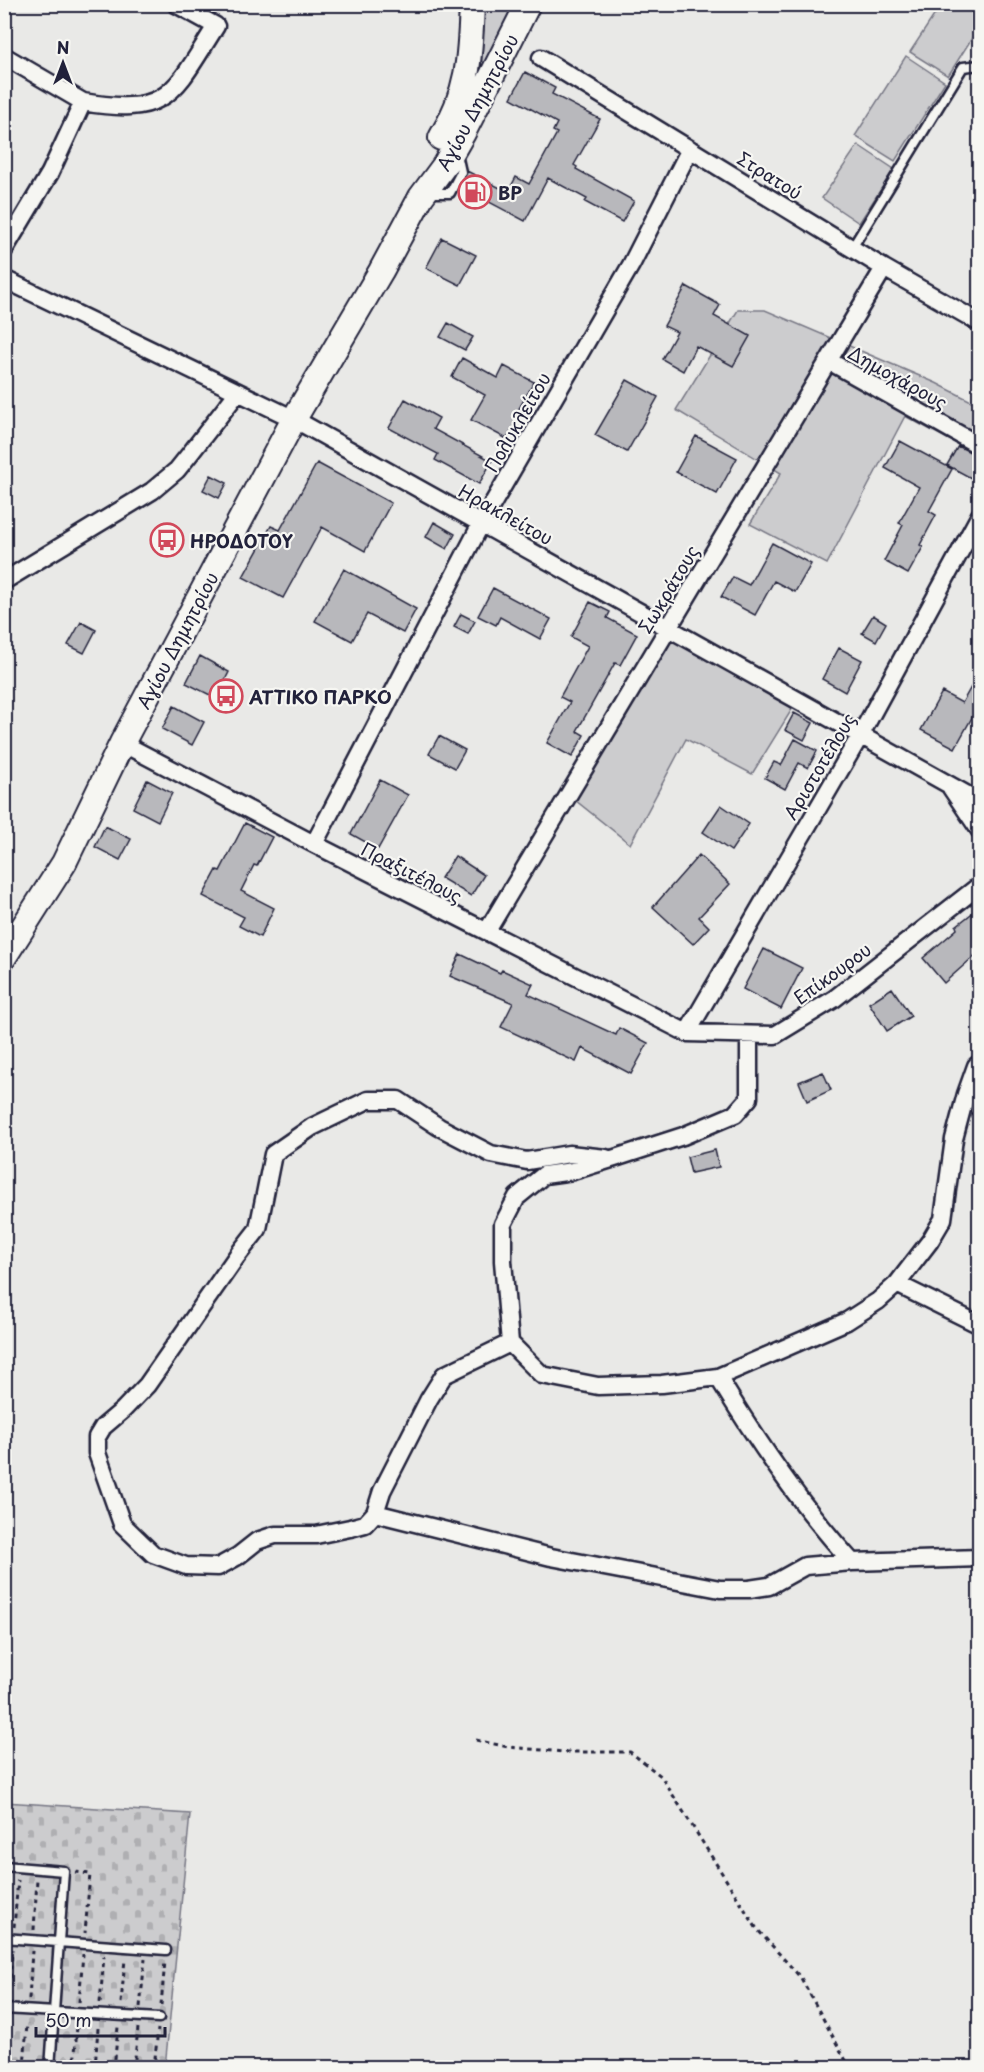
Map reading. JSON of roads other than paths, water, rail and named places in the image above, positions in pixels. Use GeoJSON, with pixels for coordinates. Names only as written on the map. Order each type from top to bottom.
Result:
{"type":"FeatureCollection","features":[{"type":"Feature","properties":{"kind":"street"},"geometry":{"type":"LineString","coordinates":[[4,56],[83,102],[136,107],[153,102],[170,93],[181,82],[216,26],[176,4]]}},
{"type":"Feature","properties":{"kind":"street","name":"Αγίου Δημητρίου"},"geometry":{"type":"LineString","coordinates":[[422,195],[430,158],[450,122],[464,89],[470,54],[472,4]]}},
{"type":"Feature","properties":{"kind":"street","name":"Αγίου Δημητρίου"},"geometry":{"type":"LineString","coordinates":[[4,957],[64,863],[122,743],[294,419],[381,271],[422,195],[444,166],[495,73],[528,4]]}},
{"type":"Feature","properties":{"kind":"street","name":"Στρατού"},"geometry":{"type":"LineString","coordinates":[[541,58],[884,268],[980,323]]}},
{"type":"Feature","properties":{"kind":"street"},"geometry":{"type":"LineString","coordinates":[[4,250],[50,173],[83,102]]}},
{"type":"Feature","properties":{"kind":"street","name":"Πολυκλείτου"},"geometry":{"type":"LineString","coordinates":[[314,844],[482,522],[631,265],[690,149]]}},
{"type":"Feature","properties":{"kind":"street","name":"Σωκράτους"},"geometry":{"type":"LineString","coordinates":[[487,931],[884,268]]}},
{"type":"Feature","properties":{"kind":"street","name":"Ηρακλείτου"},"geometry":{"type":"LineString","coordinates":[[4,279],[294,419],[482,522],[951,788],[980,802]]}},
{"type":"Feature","properties":{"kind":"street","name":"Δημοχάρους"},"geometry":{"type":"LineString","coordinates":[[829,361],[980,446]]}},
{"type":"Feature","properties":{"kind":"street"},"geometry":{"type":"LineString","coordinates":[[4,581],[152,490],[189,456],[238,392]]}},
{"type":"Feature","properties":{"kind":"street","name":"Αριστοτέλους"},"geometry":{"type":"LineString","coordinates":[[687,1033],[860,736],[980,515]]}},
{"type":"Feature","properties":{"kind":"street","name":"Πραξιτέλους"},"geometry":{"type":"LineString","coordinates":[[122,743],[314,844],[687,1033]]}},
{"type":"Feature","properties":{"kind":"street"},"geometry":{"type":"LineString","coordinates":[[951,788],[980,831]]}},
{"type":"Feature","properties":{"kind":"street","name":"Επίκουρου"},"geometry":{"type":"LineString","coordinates":[[687,1033],[775,1035],[834,999],[980,885]]}},
{"type":"Feature","properties":{"kind":"street"},"geometry":{"type":"LineString","coordinates":[[749,1035],[749,1098],[735,1114],[683,1136],[615,1158],[573,1171],[544,1175],[518,1197],[503,1224],[503,1261],[510,1343],[542,1375],[598,1386],[662,1384],[718,1377],[847,1321],[878,1301],[897,1284],[930,1241],[943,1219],[954,1139],[966,1094],[976,1066],[980,1063]]}},
{"type":"Feature","properties":{"kind":"street"},"geometry":{"type":"LineString","coordinates":[[510,1343],[444,1375],[429,1399],[382,1491],[375,1513],[365,1524],[316,1535],[275,1535],[257,1541],[238,1556],[218,1567],[186,1566],[153,1554],[122,1524],[97,1453],[97,1437],[103,1427],[147,1385],[258,1229],[273,1154],[312,1127],[368,1100],[398,1100],[439,1127],[491,1154],[527,1161],[569,1154],[615,1158]]}},
{"type":"Feature","properties":{"kind":"street"},"geometry":{"type":"LineString","coordinates":[[897,1284],[980,1325]]}},
{"type":"Feature","properties":{"kind":"street"},"geometry":{"type":"LineString","coordinates":[[718,1377],[748,1427],[787,1484],[852,1562]]}},
{"type":"Feature","properties":{"kind":"street"},"geometry":{"type":"LineString","coordinates":[[375,1513],[551,1557],[720,1589],[769,1586],[805,1566],[852,1562],[980,1558]]}},
{"type":"Feature","properties":{"kind":"lane"},"geometry":{"type":"LineString","coordinates":[[852,248],[963,67],[980,65]]}},
{"type":"Feature","properties":{"kind":"lane"},"geometry":{"type":"LineString","coordinates":[[4,1866],[64,1871],[50,2067]]}},
{"type":"Feature","properties":{"kind":"lane"},"geometry":{"type":"LineString","coordinates":[[9,1938],[166,1950]]}},
{"type":"Feature","properties":{"kind":"lane"},"geometry":{"type":"LineString","coordinates":[[6,2009],[159,2018]]}},
{"type":"Feature","properties":{"kind":"place","name":"BP"},"geometry":{"type":"Point","coordinates":[475,192]}},
{"type":"Feature","properties":{"kind":"place","name":"ΗΡΟΔΟΤΟΥ"},"geometry":{"type":"Point","coordinates":[167,540]}},
{"type":"Feature","properties":{"kind":"place","name":"ΑΤΤΙΚΟ ΠΑΡΚΟ"},"geometry":{"type":"Point","coordinates":[226,696]}}]}
